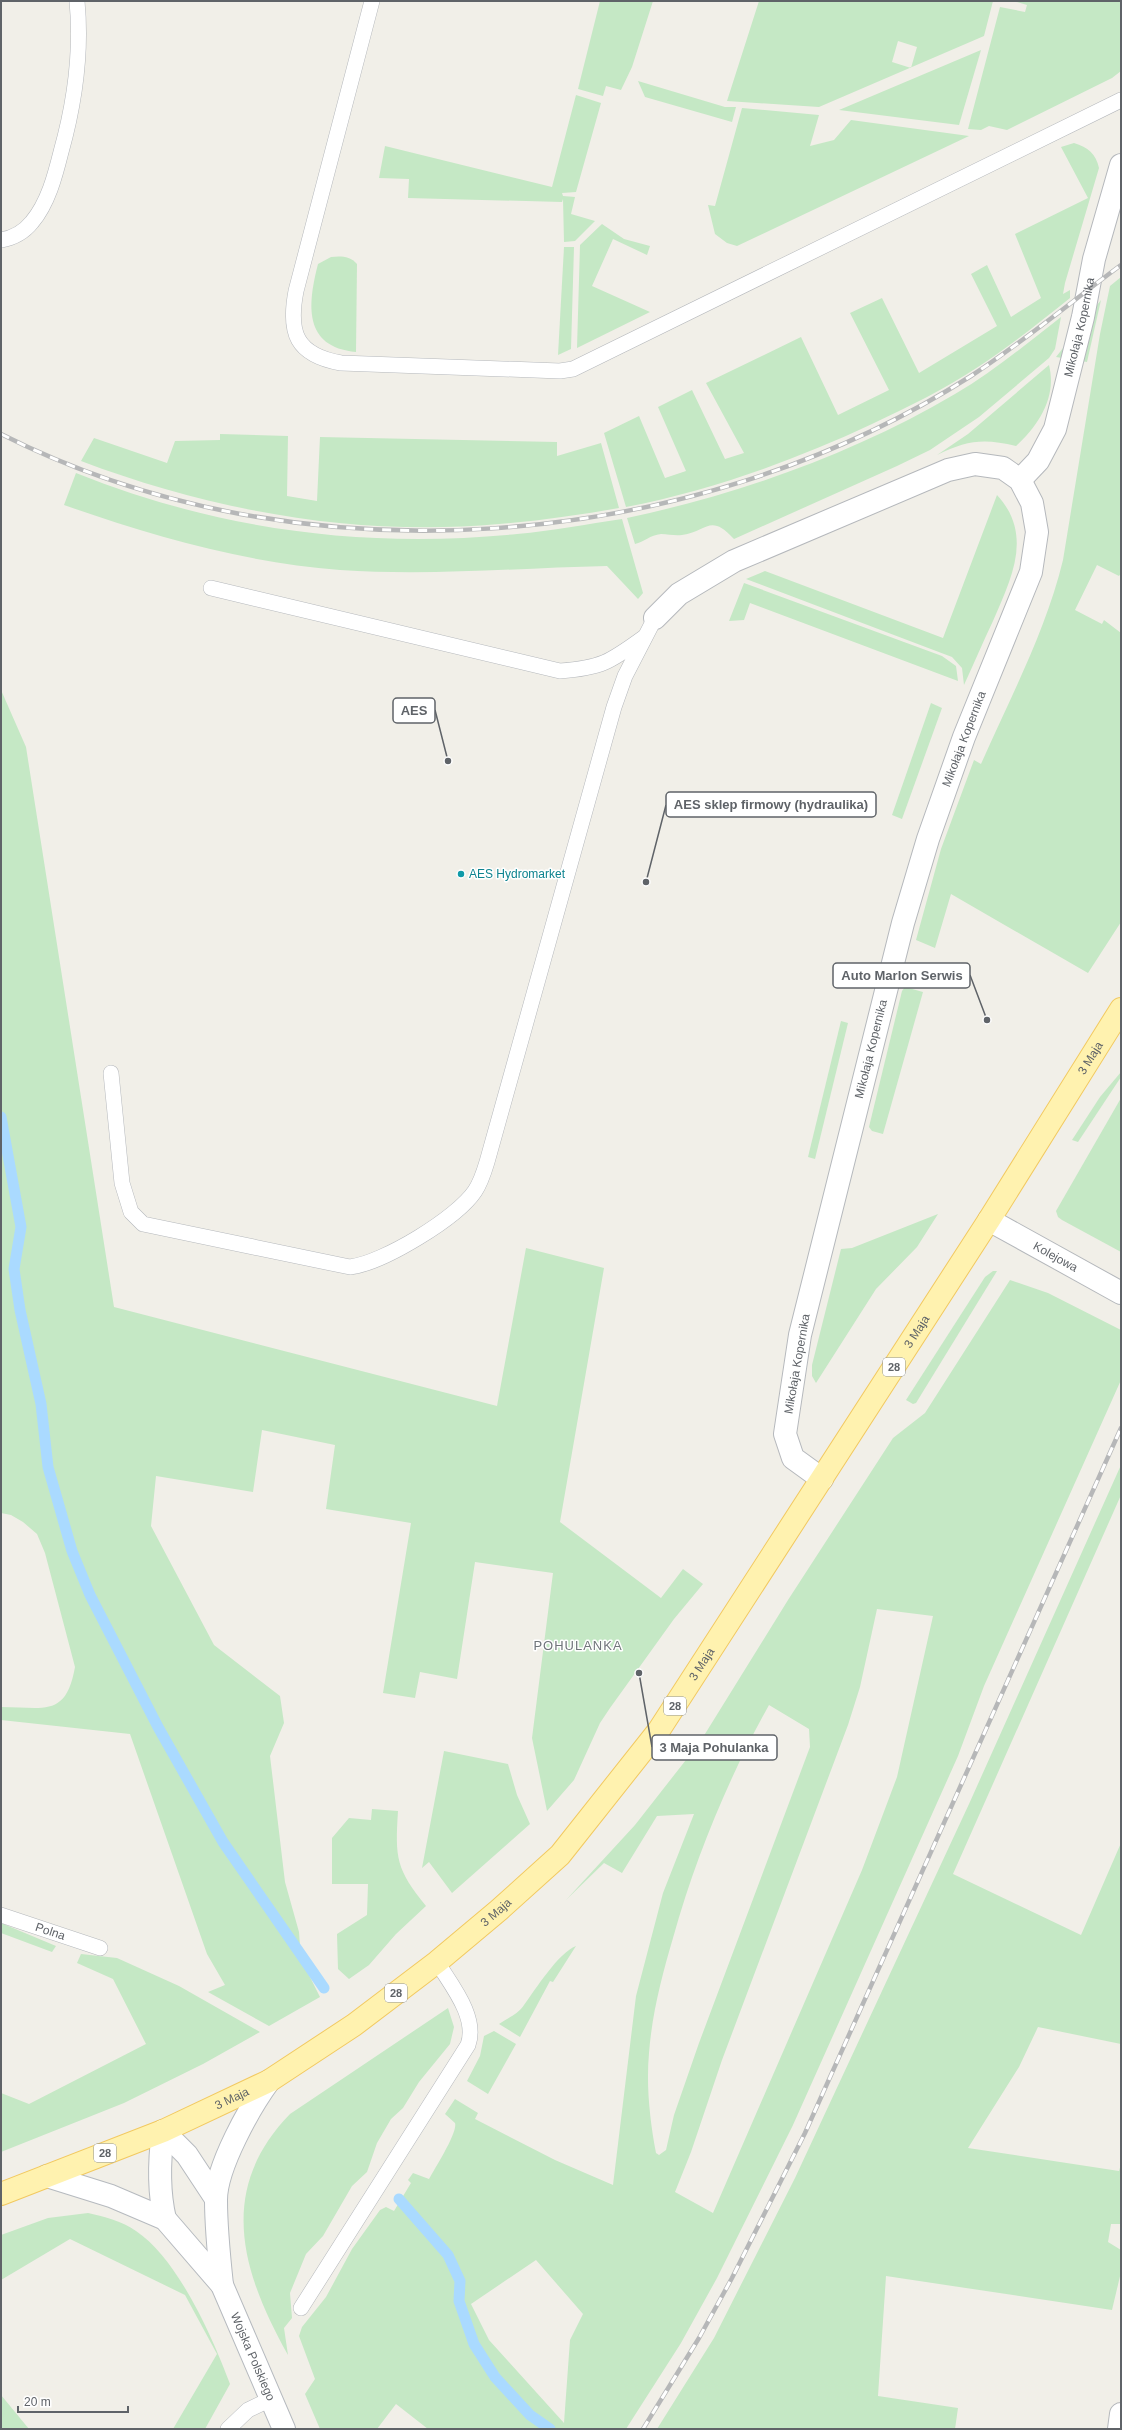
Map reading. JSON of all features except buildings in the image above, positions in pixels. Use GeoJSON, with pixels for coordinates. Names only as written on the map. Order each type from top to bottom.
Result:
{"type":"FeatureCollection","features":[{"type":"Feature","properties":{"kind":"main road","name":"3 Maja"},"geometry":{"type":"LineString","coordinates":[[1,2194],[163,2131],[269,2081],[354,2025],[437,1962],[499,1910],[565,1848],[659,1730],[989,1220],[1121,1009]]}},
{"type":"Feature","properties":{"kind":"street","name":"Mikołaja Kopernika"},"geometry":{"type":"LineString","coordinates":[[1020,480],[1038,461],[1055,429],[1083,317],[1093,264],[1121,166]]}},
{"type":"Feature","properties":{"kind":"street","name":"Mikołaja Kopernika"},"geometry":{"type":"LineString","coordinates":[[651,627],[679,594],[734,561],[948,470],[975,464],[1003,468],[1020,480],[1032,503],[1037,532],[1031,572],[964,737],[928,839],[903,923],[800,1335],[785,1434],[793,1458],[822,1479]]}},
{"type":"Feature","properties":{"kind":"street","name":"Kolejowa"},"geometry":{"type":"LineString","coordinates":[[989,1220],[1121,1293]]}},
{"type":"Feature","properties":{"kind":"street","name":"Wojska Polskiego"},"geometry":{"type":"LineString","coordinates":[[222,2285],[216,2199],[221,2179],[236,2138],[251,2105],[269,2081]]}},
{"type":"Feature","properties":{"kind":"street","name":"Wojska Polskiego"},"geometry":{"type":"LineString","coordinates":[[163,2131],[187,2155],[216,2199]]}},
{"type":"Feature","properties":{"kind":"street"},"geometry":{"type":"LineString","coordinates":[[163,2131],[159,2156],[159,2185],[165,2219]]}},
{"type":"Feature","properties":{"kind":"street","name":"Wojska Polskiego"},"geometry":{"type":"LineString","coordinates":[[47,2176],[111,2196],[165,2219],[222,2285],[284,2429]]}},
{"type":"Feature","properties":{"kind":"street"},"geometry":{"type":"LineString","coordinates":[[1118,2429],[1121,2414]]}},
{"type":"Feature","properties":{"kind":"lane"},"geometry":{"type":"LineString","coordinates":[[1,240],[13,238],[32,223],[45,200],[56,172],[73,106],[78,68],[80,29],[77,1]]}},
{"type":"Feature","properties":{"kind":"lane"},"geometry":{"type":"LineString","coordinates":[[372,1],[296,291],[293,314],[294,332],[303,347],[318,358],[341,363],[560,371],[574,369],[1121,100]]}},
{"type":"Feature","properties":{"kind":"lane"},"geometry":{"type":"LineString","coordinates":[[211,588],[560,672],[600,666],[613,660],[651,627]]}},
{"type":"Feature","properties":{"kind":"lane"},"geometry":{"type":"LineString","coordinates":[[111,1073],[122,1183],[131,1212],[143,1224],[350,1267],[366,1263],[408,1244],[459,1207],[474,1192],[487,1162],[614,707],[625,676],[651,627]]}},
{"type":"Feature","properties":{"kind":"lane","name":"Polna"},"geometry":{"type":"LineString","coordinates":[[1,1915],[100,1948]]}},
{"type":"Feature","properties":{"kind":"lane"},"geometry":{"type":"LineString","coordinates":[[301,2308],[468,2045],[471,2035],[467,2017],[437,1962]]}},
{"type":"Feature","properties":{"kind":"lane"},"geometry":{"type":"LineString","coordinates":[[228,2429],[248,2410],[271,2399]]}},
{"type":"Feature","properties":{"kind":"green space"},"geometry":{"type":"Polygon","coordinates":[[[600,1],[653,1],[632,67],[621,90],[606,86],[603,96],[578,89],[600,1]]]}},
{"type":"Feature","properties":{"kind":"green space"},"geometry":{"type":"Polygon","coordinates":[[[759,1],[993,1],[984,36],[911,67],[917,47],[898,41],[892,62],[910,68],[819,107],[727,101],[759,1]]]}},
{"type":"Feature","properties":{"kind":"green space"},"geometry":{"type":"Polygon","coordinates":[[[1013,1],[1121,1],[1121,71],[1112,78],[1007,130],[989,126],[981,130],[968,129],[1000,7],[1025,12],[1027,5],[1013,1]]]}},
{"type":"Feature","properties":{"kind":"green space"},"geometry":{"type":"Polygon","coordinates":[[[981,50],[959,125],[839,110],[981,50]]]}},
{"type":"Feature","properties":{"kind":"green space"},"geometry":{"type":"Polygon","coordinates":[[[638,81],[725,107],[736,107],[732,122],[645,97],[638,81]]]}},
{"type":"Feature","properties":{"kind":"green space"},"geometry":{"type":"Polygon","coordinates":[[[576,95],[601,103],[576,192],[562,193],[563,196],[575,197],[571,214],[595,221],[575,241],[564,242],[563,199],[562,202],[408,198],[409,179],[379,178],[385,146],[552,187],[576,95]]]}},
{"type":"Feature","properties":{"kind":"green space"},"geometry":{"type":"Polygon","coordinates":[[[742,108],[819,115],[810,146],[834,140],[851,120],[969,136],[737,246],[727,243],[715,234],[708,205],[715,206],[742,108]]]}},
{"type":"Feature","properties":{"kind":"green space"},"geometry":{"type":"Polygon","coordinates":[[[1074,143],[1091,152],[1098,163],[1099,168],[1065,283],[1063,294],[1070,290],[1070,298],[990,359],[953,383],[872,424],[812,450],[752,473],[690,492],[626,507],[604,433],[639,416],[665,478],[686,471],[658,407],[692,390],[725,459],[744,453],[706,383],[801,337],[838,415],[889,390],[850,313],[882,298],[919,373],[997,326],[971,274],[987,265],[1011,317],[1041,298],[1015,234],[1088,198],[1061,147],[1074,143]]]}},
{"type":"Feature","properties":{"kind":"green space"},"geometry":{"type":"Polygon","coordinates":[[[602,224],[624,239],[650,246],[647,255],[613,239],[592,286],[650,312],[577,348],[580,245],[602,224]]]}},
{"type":"Feature","properties":{"kind":"green space"},"geometry":{"type":"Polygon","coordinates":[[[564,247],[574,247],[571,349],[558,355],[564,247]]]}},
{"type":"Feature","properties":{"kind":"green space"},"geometry":{"type":"Polygon","coordinates":[[[331,257],[345,257],[351,259],[357,264],[356,352],[338,348],[326,342],[318,332],[313,321],[311,308],[312,294],[318,264],[331,257]]]}},
{"type":"Feature","properties":{"kind":"green space"},"geometry":{"type":"Polygon","coordinates":[[[1121,277],[1121,573],[1119,576],[1097,565],[1075,610],[1102,624],[1104,620],[1121,633],[1121,922],[1088,973],[951,894],[935,948],[916,940],[941,849],[974,760],[981,764],[1037,638],[1056,586],[1063,560],[1100,334],[1110,286],[1121,277]]]}},
{"type":"Feature","properties":{"kind":"green space"},"geometry":{"type":"Polygon","coordinates":[[[1101,300],[1087,362],[1056,357],[1101,300]]]}},
{"type":"Feature","properties":{"kind":"green space"},"geometry":{"type":"Polygon","coordinates":[[[1061,317],[1055,349],[1049,358],[979,417],[930,450],[734,539],[726,531],[714,525],[682,535],[661,534],[635,544],[627,518],[712,497],[754,484],[837,453],[877,435],[955,394],[983,376],[1061,317]]]}},
{"type":"Feature","properties":{"kind":"green space"},"geometry":{"type":"Polygon","coordinates":[[[1049,365],[1051,377],[1050,388],[1044,410],[1032,429],[1016,446],[1005,443],[985,441],[967,443],[937,455],[968,434],[1049,365]]]}},
{"type":"Feature","properties":{"kind":"green space"},"geometry":{"type":"Polygon","coordinates":[[[220,434],[288,436],[287,496],[317,501],[320,437],[557,442],[557,456],[601,443],[619,508],[529,521],[446,527],[392,527],[339,523],[286,516],[182,494],[131,479],[81,461],[94,438],[167,463],[175,441],[220,440],[220,434]]]}},
{"type":"Feature","properties":{"kind":"green space"},"geometry":{"type":"Polygon","coordinates":[[[76,473],[129,493],[183,509],[238,521],[292,530],[348,536],[404,539],[460,538],[530,533],[622,519],[643,593],[638,599],[607,566],[440,572],[373,572],[305,566],[235,555],[165,537],[64,505],[76,473]]]}},
{"type":"Feature","properties":{"kind":"green space"},"geometry":{"type":"Polygon","coordinates":[[[997,495],[1008,510],[1015,526],[1017,541],[1016,557],[1012,573],[993,621],[964,685],[962,668],[952,657],[746,579],[765,571],[943,638],[997,495]]]}},
{"type":"Feature","properties":{"kind":"green space"},"geometry":{"type":"Polygon","coordinates":[[[744,583],[942,656],[956,666],[958,681],[750,603],[744,620],[729,621],[744,583]]]}},
{"type":"Feature","properties":{"kind":"green space"},"geometry":{"type":"Polygon","coordinates":[[[1,690],[26,747],[114,1307],[497,1406],[526,1248],[604,1268],[560,1522],[661,1598],[683,1569],[703,1584],[674,1619],[610,1708],[600,1723],[574,1780],[547,1811],[532,1738],[553,1573],[475,1562],[457,1679],[420,1672],[415,1698],[383,1693],[411,1523],[326,1509],[335,1445],[262,1430],[253,1492],[156,1476],[151,1526],[214,1645],[280,1696],[284,1723],[270,1756],[285,1882],[299,1932],[301,1959],[320,1997],[269,2026],[208,1992],[225,1985],[207,1954],[130,1734],[1,1720],[1,1707],[41,1708],[51,1706],[59,1702],[66,1695],[75,1667],[45,1553],[37,1534],[23,1522],[11,1515],[1,1513],[1,690]]]}},
{"type":"Feature","properties":{"kind":"green space"},"geometry":{"type":"Polygon","coordinates":[[[931,703],[942,708],[902,819],[892,815],[931,703]]]}},
{"type":"Feature","properties":{"kind":"green space"},"geometry":{"type":"Polygon","coordinates":[[[905,987],[923,992],[883,1134],[872,1131],[869,1127],[902,991],[905,987]]]}},
{"type":"Feature","properties":{"kind":"green space"},"geometry":{"type":"Polygon","coordinates":[[[841,1021],[848,1023],[815,1159],[808,1157],[841,1021]]]}},
{"type":"Feature","properties":{"kind":"green space"},"geometry":{"type":"Polygon","coordinates":[[[1121,1072],[1121,1077],[1078,1142],[1072,1140],[1100,1097],[1121,1072]]]}},
{"type":"Feature","properties":{"kind":"green space"},"geometry":{"type":"Polygon","coordinates":[[[1121,1098],[1121,1252],[1062,1220],[1058,1217],[1056,1211],[1121,1098]]]}},
{"type":"Feature","properties":{"kind":"green space"},"geometry":{"type":"Polygon","coordinates":[[[938,1214],[917,1247],[876,1289],[816,1383],[812,1376],[812,1365],[841,1249],[852,1248],[938,1214]]]}},
{"type":"Feature","properties":{"kind":"green space"},"geometry":{"type":"Polygon","coordinates":[[[993,1271],[997,1271],[916,1403],[913,1404],[906,1400],[985,1277],[993,1271]]]}},
{"type":"Feature","properties":{"kind":"green space"},"geometry":{"type":"Polygon","coordinates":[[[1010,1280],[1048,1293],[1121,1330],[1121,1380],[984,1686],[958,1756],[793,2125],[717,2278],[681,2343],[626,2429],[428,2429],[396,2404],[377,2429],[320,2429],[305,2394],[315,2379],[299,2336],[302,2327],[326,2297],[352,2249],[380,2210],[386,2207],[394,2211],[411,2183],[408,2180],[413,2173],[429,2179],[455,2128],[455,2123],[445,2114],[455,2099],[478,2113],[475,2119],[555,2160],[613,2185],[636,1996],[663,1893],[694,1814],[657,1816],[622,1873],[604,1863],[566,1900],[635,1825],[700,1742],[788,1600],[893,1438],[925,1413],[1010,1280]],[[877,1609],[860,1687],[848,1725],[722,2060],[691,2152],[675,2192],[713,2213],[862,1870],[897,1777],[933,1616],[877,1609]],[[769,1705],[754,1733],[714,1818],[692,1877],[665,1966],[658,1995],[650,2038],[648,2078],[652,2129],[656,2153],[659,2155],[666,2150],[674,2115],[699,2043],[810,1747],[809,1729],[769,1705]],[[536,2260],[471,2304],[489,2340],[564,2423],[570,2340],[583,2314],[536,2260]]]}},
{"type":"Feature","properties":{"kind":"green space"},"geometry":{"type":"Polygon","coordinates":[[[1121,1465],[1121,1495],[953,1874],[1081,1935],[1121,1843],[1121,2044],[1038,2027],[1019,2067],[968,2148],[1119,2171],[1121,2164],[1121,2224],[1111,2224],[1108,2242],[1121,2250],[1121,2272],[1112,2310],[886,2276],[878,2396],[958,2408],[955,2429],[657,2429],[714,2338],[795,2178],[969,1804],[1121,1465]]]}},
{"type":"Feature","properties":{"kind":"green space"},"geometry":{"type":"Polygon","coordinates":[[[444,1751],[508,1764],[517,1795],[530,1824],[452,1893],[429,1862],[422,1868],[444,1751]]]}},
{"type":"Feature","properties":{"kind":"green space"},"geometry":{"type":"Polygon","coordinates":[[[372,1809],[398,1811],[397,1840],[400,1862],[403,1872],[426,1906],[396,1934],[369,1965],[349,1979],[338,1969],[337,1934],[367,1915],[368,1884],[332,1884],[332,1838],[349,1818],[371,1820],[372,1809]]]}},
{"type":"Feature","properties":{"kind":"green space"},"geometry":{"type":"Polygon","coordinates":[[[1,1923],[56,1946],[52,1952],[1,1933],[1,1923]]]}},
{"type":"Feature","properties":{"kind":"green space"},"geometry":{"type":"Polygon","coordinates":[[[576,1946],[553,1982],[550,1981],[520,2037],[499,2024],[522,2008],[555,1963],[569,1950],[576,1946]]]}},
{"type":"Feature","properties":{"kind":"green space"},"geometry":{"type":"Polygon","coordinates":[[[81,1954],[117,1958],[179,1986],[260,2032],[203,2064],[124,2103],[1,2152],[1,2093],[29,2104],[146,2044],[113,1979],[77,1963],[81,1954]]]}},
{"type":"Feature","properties":{"kind":"green space"},"geometry":{"type":"Polygon","coordinates":[[[448,2008],[454,2027],[450,2044],[419,2082],[403,2108],[391,2119],[377,2143],[367,2172],[352,2186],[323,2236],[306,2254],[290,2293],[292,2318],[284,2328],[288,2355],[258,2293],[249,2263],[244,2232],[245,2202],[252,2172],[267,2143],[290,2114],[448,2008]]]}},
{"type":"Feature","properties":{"kind":"green space"},"geometry":{"type":"Polygon","coordinates":[[[494,2031],[516,2044],[488,2094],[467,2081],[480,2056],[484,2036],[494,2031]]]}},
{"type":"Feature","properties":{"kind":"green space"},"geometry":{"type":"Polygon","coordinates":[[[88,2213],[119,2222],[136,2231],[151,2244],[166,2260],[180,2280],[204,2323],[230,2384],[205,2429],[173,2429],[217,2354],[185,2295],[70,2239],[1,2280],[1,2235],[48,2218],[88,2213]]]}},
{"type":"Feature","properties":{"kind":"green space"},"geometry":{"type":"Polygon","coordinates":[[[1,2395],[29,2429],[1,2429],[1,2395]]]}},
{"type":"Feature","properties":{"kind":"waterway"},"geometry":{"type":"LineString","coordinates":[[1,1117],[21,1227],[14,1269],[20,1310],[41,1404],[48,1467],[72,1551],[90,1595],[158,1727],[223,1842],[324,1988]]}},
{"type":"Feature","properties":{"kind":"waterway"},"geometry":{"type":"LineString","coordinates":[[399,2199],[448,2255],[460,2281],[459,2301],[474,2344],[495,2377],[530,2415],[550,2429]]}},
{"type":"Feature","properties":{"kind":"railway"},"geometry":{"type":"LineString","coordinates":[[1,434],[117,482],[239,514],[365,529],[493,528],[620,512],[743,481],[861,436],[971,376],[1028,336],[1121,265]]}},
{"type":"Feature","properties":{"kind":"railway"},"geometry":{"type":"LineString","coordinates":[[643,2429],[699,2338],[732,2278],[805,2133],[1121,1428]]}},
{"type":"Feature","properties":{"kind":"place","name":"AES"},"geometry":{"type":"Point","coordinates":[448,761]}},
{"type":"Feature","properties":{"kind":"place","name":"AES Hydromarket"},"geometry":{"type":"Point","coordinates":[461,874]}},
{"type":"Feature","properties":{"kind":"place","name":"AES sklep firmowy (hydraulika)"},"geometry":{"type":"Point","coordinates":[646,882]}},
{"type":"Feature","properties":{"kind":"place","name":"Auto Marlon Serwis"},"geometry":{"type":"Point","coordinates":[987,1020]}},
{"type":"Feature","properties":{"kind":"place","name":"3 Maja Pohulanka"},"geometry":{"type":"Point","coordinates":[639,1673]}},
{"type":"Feature","properties":{"kind":"district","name":"POHULANKA"},"geometry":{"type":"Point","coordinates":[578,1645]}}]}
